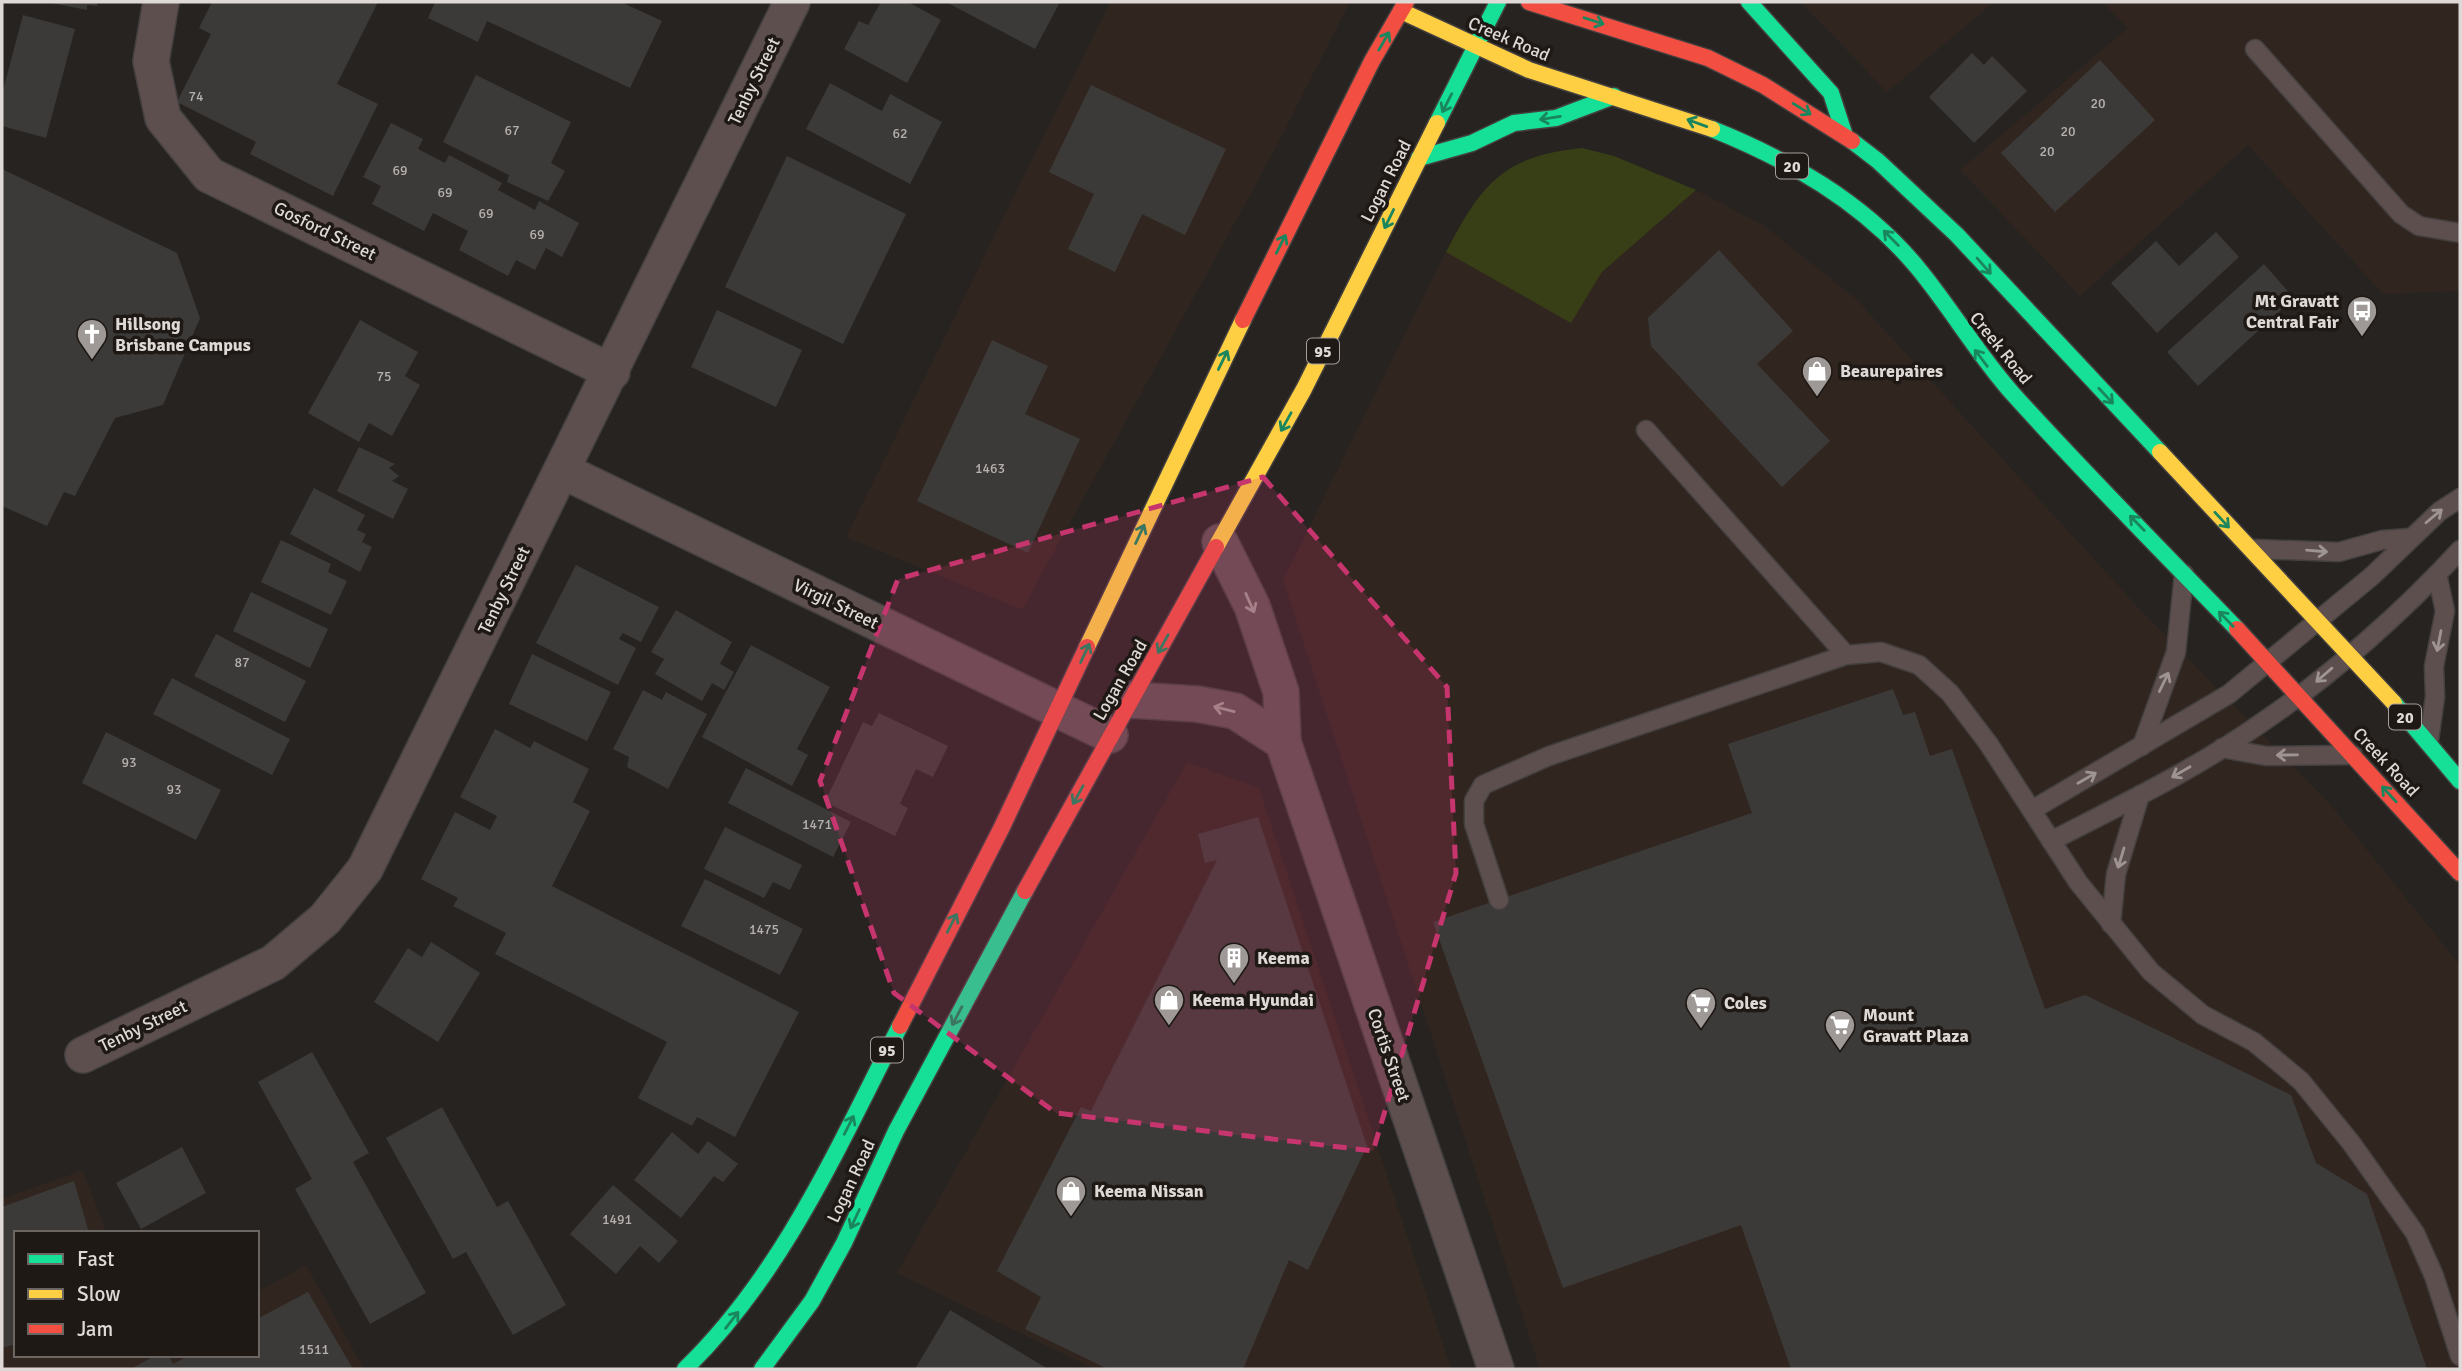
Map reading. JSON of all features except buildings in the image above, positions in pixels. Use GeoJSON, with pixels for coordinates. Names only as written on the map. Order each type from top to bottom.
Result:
{"type":"FeatureCollection","features":[{"type":"Feature","properties":{"kind":"main road","name":"Logan Road"},"geometry":{"type":"LineString","coordinates":[[762,1369],[812,1301],[844,1243],[896,1131],[1110,735],[1304,389],[1498,2]]}},
{"type":"Feature","properties":{"kind":"main road","name":"20"},"geometry":{"type":"LineString","coordinates":[[1529,2],[1708,58],[1763,85],[1845,136],[1916,194],[2348,653],[2460,782]]}},
{"type":"Feature","properties":{"kind":"main road"},"geometry":{"type":"LineString","coordinates":[[1749,2],[1831,93],[1845,136]]}},
{"type":"Feature","properties":{"kind":"main road","name":"Logan Road"},"geometry":{"type":"LineString","coordinates":[[685,1369],[717,1338],[785,1247],[989,851],[1195,416],[1372,61],[1403,6]]}},
{"type":"Feature","properties":{"kind":"main road","name":"Creek Road"},"geometry":{"type":"LineString","coordinates":[[1403,6],[1476,48],[1546,76],[1695,122],[1763,149],[1849,203],[1882,230],[1905,253],[1990,370],[2300,696],[2460,873]]}},
{"type":"Feature","properties":{"kind":"main road"},"geometry":{"type":"LineString","coordinates":[[1419,158],[1472,143],[1514,123],[1556,118],[1614,96]]}},
{"type":"Feature","properties":{"kind":"street","name":"Gosford Street"},"geometry":{"type":"LineString","coordinates":[[161,2],[151,61],[163,118],[209,175],[612,372]]}},
{"type":"Feature","properties":{"kind":"street","name":"Tenby Street"},"geometry":{"type":"LineString","coordinates":[[83,1055],[273,963],[325,919],[365,869],[792,2]]}},
{"type":"Feature","properties":{"kind":"street","name":"Virgil Street"},"geometry":{"type":"LineString","coordinates":[[563,471],[1110,735]]}},
{"type":"Feature","properties":{"kind":"street","name":"Cortis Street"},"geometry":{"type":"LineString","coordinates":[[1220,542],[1252,606],[1281,692],[1283,742],[1496,1369]]}},
{"type":"Feature","properties":{"kind":"street"},"geometry":{"type":"LineString","coordinates":[[1132,700],[1227,709],[1283,742]]}},
{"type":"Feature","properties":{"kind":"lane"},"geometry":{"type":"LineString","coordinates":[[2255,49],[2401,214],[2419,226],[2460,233]]}},
{"type":"Feature","properties":{"kind":"lane"},"geometry":{"type":"LineString","coordinates":[[1646,430],[1846,655]]}},
{"type":"Feature","properties":{"kind":"lane"},"geometry":{"type":"LineString","coordinates":[[2032,810],[2229,694],[2269,664],[2372,576],[2410,538],[2460,498]]}},
{"type":"Feature","properties":{"kind":"lane"},"geometry":{"type":"LineString","coordinates":[[2249,549],[2339,552],[2382,540],[2410,538]]}},
{"type":"Feature","properties":{"kind":"lane"},"geometry":{"type":"LineString","coordinates":[[2051,841],[2140,795],[2222,748],[2300,696],[2437,574],[2460,550]]}},
{"type":"Feature","properties":{"kind":"lane"},"geometry":{"type":"LineString","coordinates":[[2142,746],[2176,652],[2184,573]]}},
{"type":"Feature","properties":{"kind":"lane"},"geometry":{"type":"LineString","coordinates":[[2429,744],[2435,697],[2434,666],[2445,611],[2437,574]]}},
{"type":"Feature","properties":{"kind":"lane"},"geometry":{"type":"LineString","coordinates":[[1499,900],[1474,824],[1474,801],[1483,785],[1549,756],[1846,655],[1881,652],[1919,665],[1950,693],[1977,728],[2078,882],[2151,972],[2203,1015],[2265,1051],[2301,1081],[2318,1101],[2416,1233],[2434,1276],[2460,1356]]}},
{"type":"Feature","properties":{"kind":"lane"},"geometry":{"type":"LineString","coordinates":[[2222,748],[2266,756],[2353,755]]}},
{"type":"Feature","properties":{"kind":"lane"},"geometry":{"type":"LineString","coordinates":[[2110,924],[2116,874],[2140,795]]}},
{"type":"Feature","properties":{"kind":"highlighted area"},"geometry":{"type":"Polygon","coordinates":[[[1263,477],[1447,687],[1456,873],[1373,1151],[1056,1113],[894,993],[820,781],[898,579],[1263,477]]]}},
{"type":"Feature","properties":{"kind":"shaded area"},"geometry":{"type":"Polygon","coordinates":[[[1110,2],[1350,2],[1267,164],[1022,610],[846,537],[1110,2]]]}},
{"type":"Feature","properties":{"kind":"shaded area"},"geometry":{"type":"Polygon","coordinates":[[[1801,2],[1994,2],[1887,92],[1801,2]]]}},
{"type":"Feature","properties":{"kind":"shaded area"},"geometry":{"type":"Polygon","coordinates":[[[2102,2],[2460,2],[2460,291],[2383,294],[2248,145],[2080,296],[1960,170],[2128,28],[2102,2]]]}},
{"type":"Feature","properties":{"kind":"shaded area","name":"Mount Gravatt Plaza"},"geometry":{"type":"Polygon","coordinates":[[[1696,190],[1763,225],[1855,298],[2135,604],[2329,803],[2460,965],[2460,1369],[1540,1369],[1283,580],[1446,252],[1571,322],[1602,272],[1696,190]]]}},
{"type":"Feature","properties":{"kind":"shaded area"},"geometry":{"type":"Polygon","coordinates":[[[1187,762],[1259,788],[1451,1369],[1094,1369],[897,1273],[1187,762]]]}},
{"type":"Feature","properties":{"kind":"shaded area"},"geometry":{"type":"Polygon","coordinates":[[[83,1170],[105,1231],[14,1231],[14,1357],[259,1357],[259,1291],[306,1265],[364,1369],[2,1369],[2,1199],[83,1170]]]}},
{"type":"Feature","properties":{"kind":"green space"},"geometry":{"type":"Polygon","coordinates":[[[1582,148],[1614,156],[1696,190],[1602,272],[1571,323],[1446,252],[1471,209],[1497,178],[1532,158],[1582,148]]]}},
{"type":"Feature","properties":{"kind":"traffic: fast"},"geometry":{"type":"LineString","coordinates":[[1437,123],[1498,2]]}},
{"type":"Feature","properties":{"kind":"traffic: fast"},"geometry":{"type":"LineString","coordinates":[[1749,2],[1831,93],[1845,136]]}},
{"type":"Feature","properties":{"kind":"traffic: fast"},"geometry":{"type":"LineString","coordinates":[[1419,158],[1472,143],[1514,123],[1556,118],[1614,96]]}},
{"type":"Feature","properties":{"kind":"traffic: fast"},"geometry":{"type":"LineString","coordinates":[[1712,129],[1796,169],[1823,185],[1873,222],[1917,267],[2013,394],[2237,629]]}},
{"type":"Feature","properties":{"kind":"traffic: fast"},"geometry":{"type":"LineString","coordinates":[[1852,141],[1878,161],[1957,235],[2160,452]]}},
{"type":"Feature","properties":{"kind":"traffic: fast"},"geometry":{"type":"LineString","coordinates":[[2394,703],[2460,781]]}},
{"type":"Feature","properties":{"kind":"traffic: fast"},"geometry":{"type":"LineString","coordinates":[[762,1369],[812,1301],[844,1243],[896,1131],[1025,891]]}},
{"type":"Feature","properties":{"kind":"traffic: fast"},"geometry":{"type":"LineString","coordinates":[[685,1369],[720,1332],[780,1251],[831,1163],[900,1026]]}},
{"type":"Feature","properties":{"kind":"traffic: slow"},"geometry":{"type":"LineString","coordinates":[[1401,11],[1529,70],[1712,129]]}},
{"type":"Feature","properties":{"kind":"traffic: slow"},"geometry":{"type":"LineString","coordinates":[[1216,547],[1304,389],[1437,123]]}},
{"type":"Feature","properties":{"kind":"traffic: slow"},"geometry":{"type":"LineString","coordinates":[[1087,647],[1243,320]]}},
{"type":"Feature","properties":{"kind":"traffic: slow"},"geometry":{"type":"LineString","coordinates":[[2160,452],[2394,703]]}},
{"type":"Feature","properties":{"kind":"traffic: jam"},"geometry":{"type":"LineString","coordinates":[[1243,320],[1372,61],[1406,2]]}},
{"type":"Feature","properties":{"kind":"traffic: jam"},"geometry":{"type":"LineString","coordinates":[[1529,2],[1708,58],[1763,85],[1852,141]]}},
{"type":"Feature","properties":{"kind":"traffic: jam"},"geometry":{"type":"LineString","coordinates":[[1025,891],[1216,547]]}},
{"type":"Feature","properties":{"kind":"traffic: jam"},"geometry":{"type":"LineString","coordinates":[[2237,629],[2460,873]]}},
{"type":"Feature","properties":{"kind":"traffic: jam"},"geometry":{"type":"LineString","coordinates":[[900,1026],[1002,827],[1087,647]]}},
{"type":"Feature","properties":{"kind":"place","name":"Mt Gravatt Central Fair"},"geometry":{"type":"Point","coordinates":[2362,338]}},
{"type":"Feature","properties":{"kind":"place","name":"Hillsong Brisbane Campus"},"geometry":{"type":"Point","coordinates":[92,361]}},
{"type":"Feature","properties":{"kind":"place","name":"Beaurepaires"},"geometry":{"type":"Point","coordinates":[1817,398]}},
{"type":"Feature","properties":{"kind":"place","name":"Keema"},"geometry":{"type":"Point","coordinates":[1234,985]}},
{"type":"Feature","properties":{"kind":"place","name":"Keema Hyundai"},"geometry":{"type":"Point","coordinates":[1169,1027]}},
{"type":"Feature","properties":{"kind":"place","name":"Coles"},"geometry":{"type":"Point","coordinates":[1701,1030]}},
{"type":"Feature","properties":{"kind":"place","name":"Mount Gravatt Plaza"},"geometry":{"type":"Point","coordinates":[1840,1052]}},
{"type":"Feature","properties":{"kind":"place","name":"Keema Nissan"},"geometry":{"type":"Point","coordinates":[1071,1218]}}]}
